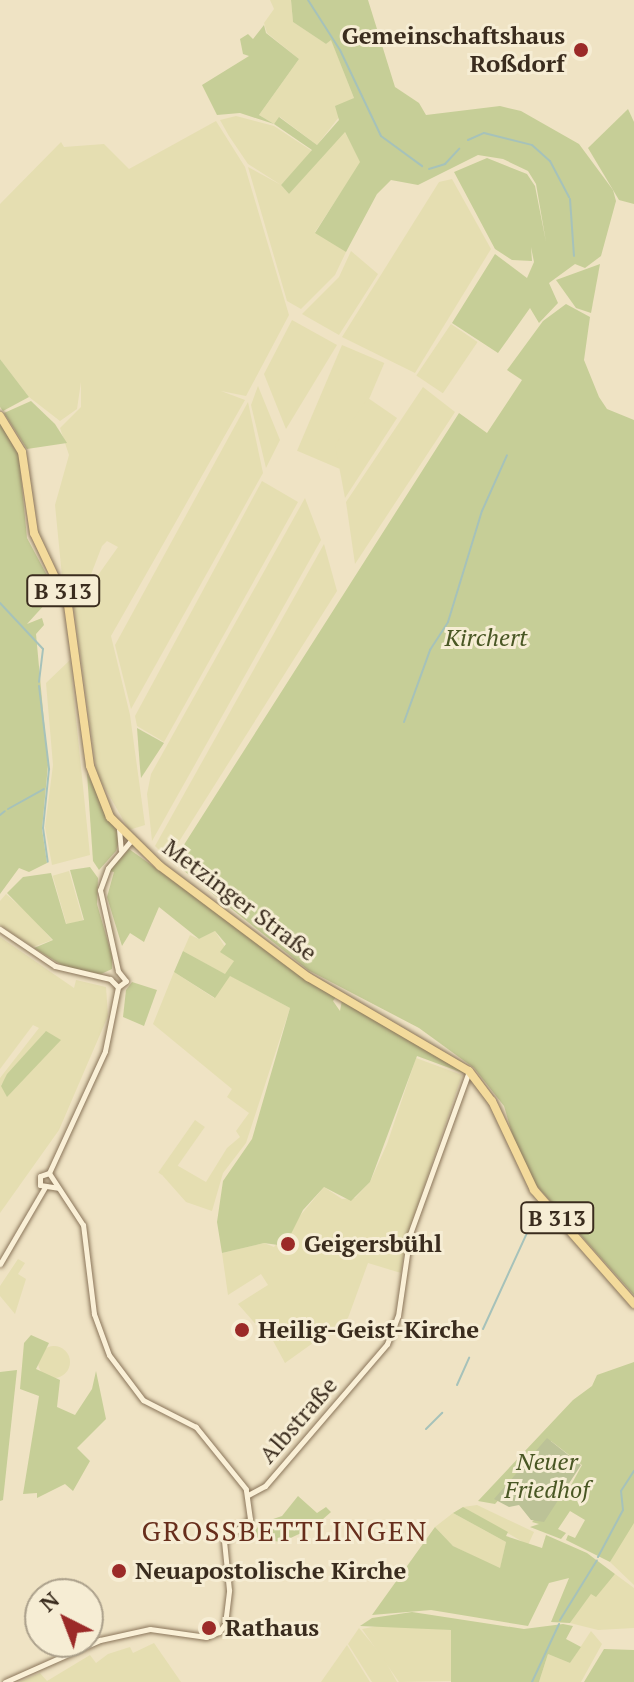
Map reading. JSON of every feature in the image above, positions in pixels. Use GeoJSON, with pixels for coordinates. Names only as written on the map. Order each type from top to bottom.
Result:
{"type":"FeatureCollection","features":[{"type":"Feature","properties":{"kind":"main road","name":"Metzinger Straße"},"geometry":{"type":"LineString","coordinates":[[0,416],[22,452],[34,533],[68,605],[92,776],[119,829],[308,977],[472,1075],[492,1101],[529,1183],[634,1304]]}},
{"type":"Feature","properties":{"kind":"street"},"geometry":{"type":"LineString","coordinates":[[119,829],[123,845],[119,855]]}},
{"type":"Feature","properties":{"kind":"street"},"geometry":{"type":"LineString","coordinates":[[0,1264],[33,1203],[47,1185],[49,1173],[110,1038],[118,987],[126,979],[118,971],[100,899],[103,879],[131,841]]}},
{"type":"Feature","properties":{"kind":"street"},"geometry":{"type":"LineString","coordinates":[[0,929],[55,966],[110,979],[118,987]]}},
{"type":"Feature","properties":{"kind":"street"},"geometry":{"type":"LineString","coordinates":[[110,979],[118,971]]}},
{"type":"Feature","properties":{"kind":"street","name":"Albstraße"},"geometry":{"type":"LineString","coordinates":[[248,1495],[268,1483],[387,1344],[398,1316],[410,1234],[461,1092],[472,1075]]}},
{"type":"Feature","properties":{"kind":"street"},"geometry":{"type":"LineString","coordinates":[[5,1682],[70,1649],[135,1631],[166,1629],[206,1637],[225,1625],[229,1580],[224,1541],[249,1521],[248,1495],[191,1421],[149,1404],[116,1367],[96,1323],[84,1229],[58,1188],[47,1185],[40,1176],[49,1173]]}},
{"type":"Feature","properties":{"kind":"shaded area"},"geometry":{"type":"Polygon","coordinates":[[[270,0],[291,0],[293,22],[326,44],[331,39],[354,98],[317,145],[280,117],[274,124],[259,115],[299,59],[267,33],[264,23],[274,9],[270,0]]]}},
{"type":"Feature","properties":{"kind":"shaded area"},"geometry":{"type":"Polygon","coordinates":[[[236,116],[274,126],[312,151],[281,185],[248,164],[229,136],[220,120],[236,116]]]}},
{"type":"Feature","properties":{"kind":"shaded area"},"geometry":{"type":"Polygon","coordinates":[[[216,121],[245,167],[289,315],[246,396],[221,391],[245,400],[111,636],[130,715],[145,825],[129,830],[97,774],[72,593],[92,581],[100,588],[96,578],[118,547],[107,541],[102,546],[90,577],[71,582],[62,576],[55,505],[69,455],[60,428],[81,407],[81,382],[77,409],[60,421],[29,397],[0,359],[0,204],[61,142],[64,147],[104,144],[129,169],[216,121]]]}},
{"type":"Feature","properties":{"kind":"shaded area"},"geometry":{"type":"Polygon","coordinates":[[[344,131],[361,162],[315,232],[346,252],[335,275],[301,309],[287,301],[248,167],[281,185],[289,194],[344,131]]]}},
{"type":"Feature","properties":{"kind":"shaded area"},"geometry":{"type":"Polygon","coordinates":[[[452,179],[491,249],[415,373],[342,337],[439,182],[452,179]]]}},
{"type":"Feature","properties":{"kind":"shaded area"},"geometry":{"type":"Polygon","coordinates":[[[351,251],[378,274],[339,335],[302,314],[339,277],[351,251]]]}},
{"type":"Feature","properties":{"kind":"shaded area"},"geometry":{"type":"Polygon","coordinates":[[[292,320],[337,345],[286,429],[264,374],[292,320]]]}},
{"type":"Feature","properties":{"kind":"shaded area"},"geometry":{"type":"Polygon","coordinates":[[[451,324],[478,342],[443,393],[416,375],[451,324]]]}},
{"type":"Feature","properties":{"kind":"shaded area"},"geometry":{"type":"Polygon","coordinates":[[[342,345],[384,363],[339,469],[297,451],[342,345]]]}},
{"type":"Feature","properties":{"kind":"shaded area"},"geometry":{"type":"Polygon","coordinates":[[[258,386],[280,440],[266,468],[251,405],[258,386]]]}},
{"type":"Feature","properties":{"kind":"shaded area"},"geometry":{"type":"Polygon","coordinates":[[[423,387],[455,412],[355,564],[346,502],[423,387]]]}},
{"type":"Feature","properties":{"kind":"shaded area"},"geometry":{"type":"Polygon","coordinates":[[[368,398],[397,418],[345,498],[335,445],[368,398]]]}},
{"type":"Feature","properties":{"kind":"shaded area"},"geometry":{"type":"Polygon","coordinates":[[[248,402],[263,473],[131,709],[115,645],[248,402]]]}},
{"type":"Feature","properties":{"kind":"shaded area"},"geometry":{"type":"Polygon","coordinates":[[[262,481],[298,502],[164,742],[137,726],[135,716],[262,481]]]}},
{"type":"Feature","properties":{"kind":"shaded area"},"geometry":{"type":"Polygon","coordinates":[[[305,498],[321,540],[152,841],[147,794],[151,774],[305,498]]]}},
{"type":"Feature","properties":{"kind":"shaded area"},"geometry":{"type":"Polygon","coordinates":[[[324,544],[337,591],[168,859],[155,846],[324,544]]]}},
{"type":"Feature","properties":{"kind":"shaded area"},"geometry":{"type":"Polygon","coordinates":[[[70,660],[90,855],[52,865],[45,827],[53,765],[46,683],[70,660]]]}},
{"type":"Feature","properties":{"kind":"shaded area"},"geometry":{"type":"Polygon","coordinates":[[[69,871],[83,920],[67,925],[53,876],[69,871]]]}},
{"type":"Feature","properties":{"kind":"shaded area"},"geometry":{"type":"Polygon","coordinates":[[[6,894],[52,940],[33,947],[0,925],[0,901],[6,894]]]}},
{"type":"Feature","properties":{"kind":"shaded area"},"geometry":{"type":"Polygon","coordinates":[[[215,931],[234,961],[226,975],[183,951],[190,935],[199,939],[215,931]]]}},
{"type":"Feature","properties":{"kind":"shaded area"},"geometry":{"type":"Polygon","coordinates":[[[0,937],[74,988],[76,980],[106,987],[108,1016],[59,1130],[0,1213],[0,1078],[39,1028],[33,1025],[0,1069],[0,937]],[[45,1032],[1,1085],[7,1096],[60,1040],[45,1032]]]}},
{"type":"Feature","properties":{"kind":"shaded area"},"geometry":{"type":"Polygon","coordinates":[[[174,972],[214,998],[229,975],[290,1008],[246,1143],[223,1173],[212,1211],[186,1202],[163,1176],[173,1163],[206,1182],[227,1148],[240,1137],[236,1131],[249,1113],[227,1097],[232,1089],[153,1024],[174,972]]]}},
{"type":"Feature","properties":{"kind":"shaded area"},"geometry":{"type":"Polygon","coordinates":[[[416,1058],[462,1075],[407,1237],[401,1273],[368,1263],[348,1318],[285,1363],[265,1326],[260,1329],[238,1304],[268,1285],[261,1274],[228,1295],[222,1253],[264,1243],[274,1247],[324,1187],[342,1199],[355,1198],[370,1182],[387,1144],[416,1058]]]}},
{"type":"Feature","properties":{"kind":"shaded area"},"geometry":{"type":"Polygon","coordinates":[[[195,1120],[205,1127],[168,1179],[158,1172],[195,1120]]]}},
{"type":"Feature","properties":{"kind":"shaded area"},"geometry":{"type":"Polygon","coordinates":[[[18,1259],[25,1263],[18,1274],[26,1279],[15,1314],[0,1296],[0,1286],[18,1259]]]}},
{"type":"Feature","properties":{"kind":"shaded area"},"geometry":{"type":"Polygon","coordinates":[[[54,1346],[65,1351],[70,1362],[65,1373],[54,1378],[43,1373],[38,1362],[43,1351],[54,1346]]]}},
{"type":"Feature","properties":{"kind":"shaded area"},"geometry":{"type":"Polygon","coordinates":[[[477,1505],[534,1532],[528,1545],[463,1507],[477,1505]]]}},
{"type":"Feature","properties":{"kind":"shaded area"},"geometry":{"type":"Polygon","coordinates":[[[453,1513],[506,1542],[500,1569],[453,1546],[435,1527],[453,1513]]]}},
{"type":"Feature","properties":{"kind":"shaded area"},"geometry":{"type":"Polygon","coordinates":[[[634,1523],[634,1585],[610,1562],[634,1523]]]}},
{"type":"Feature","properties":{"kind":"shaded area"},"geometry":{"type":"Polygon","coordinates":[[[615,1574],[634,1588],[634,1628],[598,1630],[570,1623],[591,1593],[596,1596],[615,1574]]]}},
{"type":"Feature","properties":{"kind":"shaded area"},"geometry":{"type":"Polygon","coordinates":[[[388,1624],[451,1630],[451,1681],[399,1682],[362,1629],[388,1624]]]}},
{"type":"Feature","properties":{"kind":"shaded area"},"geometry":{"type":"Polygon","coordinates":[[[359,1628],[383,1657],[397,1682],[372,1682],[348,1644],[359,1628]]]}},
{"type":"Feature","properties":{"kind":"shaded area"},"geometry":{"type":"Polygon","coordinates":[[[591,1631],[602,1644],[581,1682],[539,1682],[548,1654],[570,1663],[591,1631]]]}},
{"type":"Feature","properties":{"kind":"shaded area"},"geometry":{"type":"Polygon","coordinates":[[[154,1643],[181,1682],[19,1682],[40,1673],[47,1681],[85,1658],[92,1658],[96,1663],[108,1654],[130,1647],[133,1653],[154,1643]]]}},
{"type":"Feature","properties":{"kind":"shaded area"},"geometry":{"type":"Polygon","coordinates":[[[347,1645],[370,1682],[321,1682],[328,1672],[347,1645]]]}},
{"type":"Feature","properties":{"kind":"green space"},"geometry":{"type":"Polygon","coordinates":[[[291,0],[368,0],[395,87],[419,103],[426,115],[500,106],[521,111],[579,144],[613,190],[616,201],[601,256],[585,268],[575,264],[549,283],[558,303],[539,323],[530,308],[498,353],[452,323],[495,254],[527,278],[534,262],[531,247],[532,261],[512,260],[495,249],[454,172],[487,158],[527,174],[535,186],[546,242],[536,184],[528,171],[503,159],[478,155],[418,185],[391,180],[377,194],[346,252],[315,233],[360,162],[345,132],[289,194],[281,185],[312,150],[274,124],[279,117],[317,145],[339,120],[335,106],[354,98],[331,40],[326,44],[293,22],[291,0]]]}},
{"type":"Feature","properties":{"kind":"green space"},"geometry":{"type":"Polygon","coordinates":[[[264,25],[266,33],[299,59],[259,115],[274,124],[240,113],[217,115],[202,85],[249,56],[243,54],[240,39],[248,34],[253,39],[264,25]]]}},
{"type":"Feature","properties":{"kind":"green space"},"geometry":{"type":"Polygon","coordinates":[[[628,109],[634,122],[634,204],[619,200],[588,148],[628,109]]]}},
{"type":"Feature","properties":{"kind":"green space"},"geometry":{"type":"Polygon","coordinates":[[[600,264],[591,313],[576,308],[556,280],[600,264]]]}},
{"type":"Feature","properties":{"kind":"green space","name":"Kirchert"},"geometry":{"type":"Polygon","coordinates":[[[566,304],[590,317],[584,360],[599,397],[607,409],[634,420],[634,1295],[536,1185],[516,1147],[504,1106],[474,1068],[419,1028],[308,970],[173,862],[459,413],[487,433],[522,380],[507,370],[543,321],[566,304]]]}},
{"type":"Feature","properties":{"kind":"green space"},"geometry":{"type":"Polygon","coordinates":[[[0,359],[29,397],[3,411],[0,407],[0,359]]]}},
{"type":"Feature","properties":{"kind":"green space"},"geometry":{"type":"Polygon","coordinates":[[[31,401],[55,424],[67,443],[27,449],[4,413],[31,401]]]}},
{"type":"Feature","properties":{"kind":"green space"},"geometry":{"type":"Polygon","coordinates":[[[0,422],[19,456],[27,538],[56,592],[27,624],[42,618],[44,625],[36,634],[48,765],[42,829],[47,863],[29,872],[19,868],[0,894],[0,422]]]}},
{"type":"Feature","properties":{"kind":"green space"},"geometry":{"type":"Polygon","coordinates":[[[137,728],[164,743],[141,778],[140,768],[137,728]]]}},
{"type":"Feature","properties":{"kind":"green space"},"geometry":{"type":"Polygon","coordinates":[[[87,773],[120,838],[116,851],[99,870],[93,861],[87,773]]]}},
{"type":"Feature","properties":{"kind":"green space"},"geometry":{"type":"Polygon","coordinates":[[[129,849],[336,997],[333,1001],[340,1011],[342,1000],[462,1070],[463,1073],[417,1056],[370,1182],[351,1201],[324,1187],[303,1210],[285,1246],[264,1243],[222,1253],[217,1222],[223,1181],[252,1139],[290,1008],[230,976],[215,998],[174,972],[183,951],[225,974],[234,961],[220,952],[226,944],[215,931],[199,939],[159,907],[144,942],[130,933],[122,946],[107,897],[114,872],[109,871],[129,849]]]}},
{"type":"Feature","properties":{"kind":"green space"},"geometry":{"type":"Polygon","coordinates":[[[90,867],[98,878],[97,904],[112,956],[112,969],[101,974],[65,967],[34,948],[53,940],[7,893],[23,877],[51,873],[66,924],[84,920],[70,870],[90,867]]]}},
{"type":"Feature","properties":{"kind":"green space"},"geometry":{"type":"Polygon","coordinates":[[[132,982],[157,990],[144,1026],[123,1017],[126,990],[132,982]]]}},
{"type":"Feature","properties":{"kind":"green space"},"geometry":{"type":"Polygon","coordinates":[[[46,1031],[61,1040],[7,1097],[1,1086],[7,1074],[46,1031]]]}},
{"type":"Feature","properties":{"kind":"green space"},"geometry":{"type":"Polygon","coordinates":[[[31,1335],[49,1343],[36,1369],[60,1380],[57,1407],[75,1415],[92,1389],[96,1371],[106,1419],[77,1448],[90,1461],[73,1491],[65,1484],[37,1498],[37,1493],[23,1494],[39,1396],[20,1389],[24,1343],[31,1335]]]}},
{"type":"Feature","properties":{"kind":"green space"},"geometry":{"type":"Polygon","coordinates":[[[634,1362],[634,1523],[610,1562],[566,1540],[568,1535],[575,1538],[585,1520],[570,1511],[558,1529],[566,1533],[561,1539],[530,1527],[539,1524],[532,1522],[552,1502],[565,1496],[582,1465],[551,1441],[495,1504],[478,1501],[573,1400],[592,1386],[597,1375],[634,1362]]]}},
{"type":"Feature","properties":{"kind":"green space"},"geometry":{"type":"Polygon","coordinates":[[[17,1370],[3,1500],[0,1501],[0,1372],[17,1370]]]}},
{"type":"Feature","properties":{"kind":"green space","name":"Neuer Friedhof"},"geometry":{"type":"Polygon","coordinates":[[[547,1438],[581,1465],[544,1522],[531,1520],[519,1505],[509,1507],[494,1499],[547,1438]]]}},
{"type":"Feature","properties":{"kind":"green space"},"geometry":{"type":"Polygon","coordinates":[[[298,1496],[317,1513],[326,1507],[331,1512],[314,1527],[282,1542],[257,1539],[254,1532],[261,1523],[282,1516],[298,1496]]]}},
{"type":"Feature","properties":{"kind":"green space"},"geometry":{"type":"Polygon","coordinates":[[[463,1507],[508,1532],[506,1536],[542,1548],[546,1535],[587,1553],[615,1574],[596,1597],[591,1594],[570,1623],[551,1622],[569,1578],[549,1583],[528,1626],[431,1610],[372,1615],[435,1527],[453,1546],[500,1568],[506,1542],[453,1513],[463,1507]]]}},
{"type":"Feature","properties":{"kind":"green space"},"geometry":{"type":"Polygon","coordinates":[[[412,1612],[524,1629],[563,1624],[573,1626],[566,1639],[581,1647],[570,1663],[548,1654],[539,1682],[451,1682],[451,1630],[360,1626],[372,1618],[412,1612]]]}},
{"type":"Feature","properties":{"kind":"green space"},"geometry":{"type":"Polygon","coordinates":[[[604,1649],[634,1650],[634,1682],[584,1682],[604,1649]]]}},
{"type":"Feature","properties":{"kind":"waterway"},"geometry":{"type":"LineString","coordinates":[[308,0],[340,50],[381,136],[422,166]]}},
{"type":"Feature","properties":{"kind":"waterway"},"geometry":{"type":"LineString","coordinates":[[468,140],[484,133],[532,145],[550,161],[569,197]]}},
{"type":"Feature","properties":{"kind":"waterway"},"geometry":{"type":"LineString","coordinates":[[429,169],[445,164],[459,149]]}},
{"type":"Feature","properties":{"kind":"waterway"},"geometry":{"type":"LineString","coordinates":[[570,199],[574,256]]}},
{"type":"Feature","properties":{"kind":"waterway"},"geometry":{"type":"LineString","coordinates":[[404,722],[430,650],[448,622],[482,511],[507,455]]}},
{"type":"Feature","properties":{"kind":"waterway"},"geometry":{"type":"LineString","coordinates":[[0,603],[43,649],[39,682]]}},
{"type":"Feature","properties":{"kind":"waterway"},"geometry":{"type":"LineString","coordinates":[[39,686],[49,769],[43,828],[48,862]]}},
{"type":"Feature","properties":{"kind":"waterway"},"geometry":{"type":"LineString","coordinates":[[8,809],[44,789]]}},
{"type":"Feature","properties":{"kind":"waterway"},"geometry":{"type":"LineString","coordinates":[[0,815],[5,811]]}},
{"type":"Feature","properties":{"kind":"waterway"},"geometry":{"type":"LineString","coordinates":[[483,1329],[537,1211]]}},
{"type":"Feature","properties":{"kind":"waterway"},"geometry":{"type":"LineString","coordinates":[[457,1385],[469,1358]]}},
{"type":"Feature","properties":{"kind":"waterway"},"geometry":{"type":"LineString","coordinates":[[426,1429],[442,1413]]}},
{"type":"Feature","properties":{"kind":"waterway"},"geometry":{"type":"LineString","coordinates":[[598,1557],[623,1510],[621,1491],[634,1471]]}},
{"type":"Feature","properties":{"kind":"waterway"},"geometry":{"type":"LineString","coordinates":[[560,1620],[597,1560]]}},
{"type":"Feature","properties":{"kind":"waterway"},"geometry":{"type":"LineString","coordinates":[[532,1682],[559,1624]]}},
{"type":"Feature","properties":{"kind":"place","name":"Gemeinschaftshaus Roßdorf"},"geometry":{"type":"Point","coordinates":[581,50]}},
{"type":"Feature","properties":{"kind":"place","name":"Geigersbühl"},"geometry":{"type":"Point","coordinates":[288,1244]}},
{"type":"Feature","properties":{"kind":"place","name":"Heilig-Geist-Kirche"},"geometry":{"type":"Point","coordinates":[242,1330]}},
{"type":"Feature","properties":{"kind":"place","name":"Neuapostolische Kirche"},"geometry":{"type":"Point","coordinates":[119,1571]}},
{"type":"Feature","properties":{"kind":"place","name":"Rathaus"},"geometry":{"type":"Point","coordinates":[209,1628]}},
{"type":"Feature","properties":{"kind":"district","name":"GROSSBETTLINGEN"},"geometry":{"type":"Point","coordinates":[285,1531]}}]}
